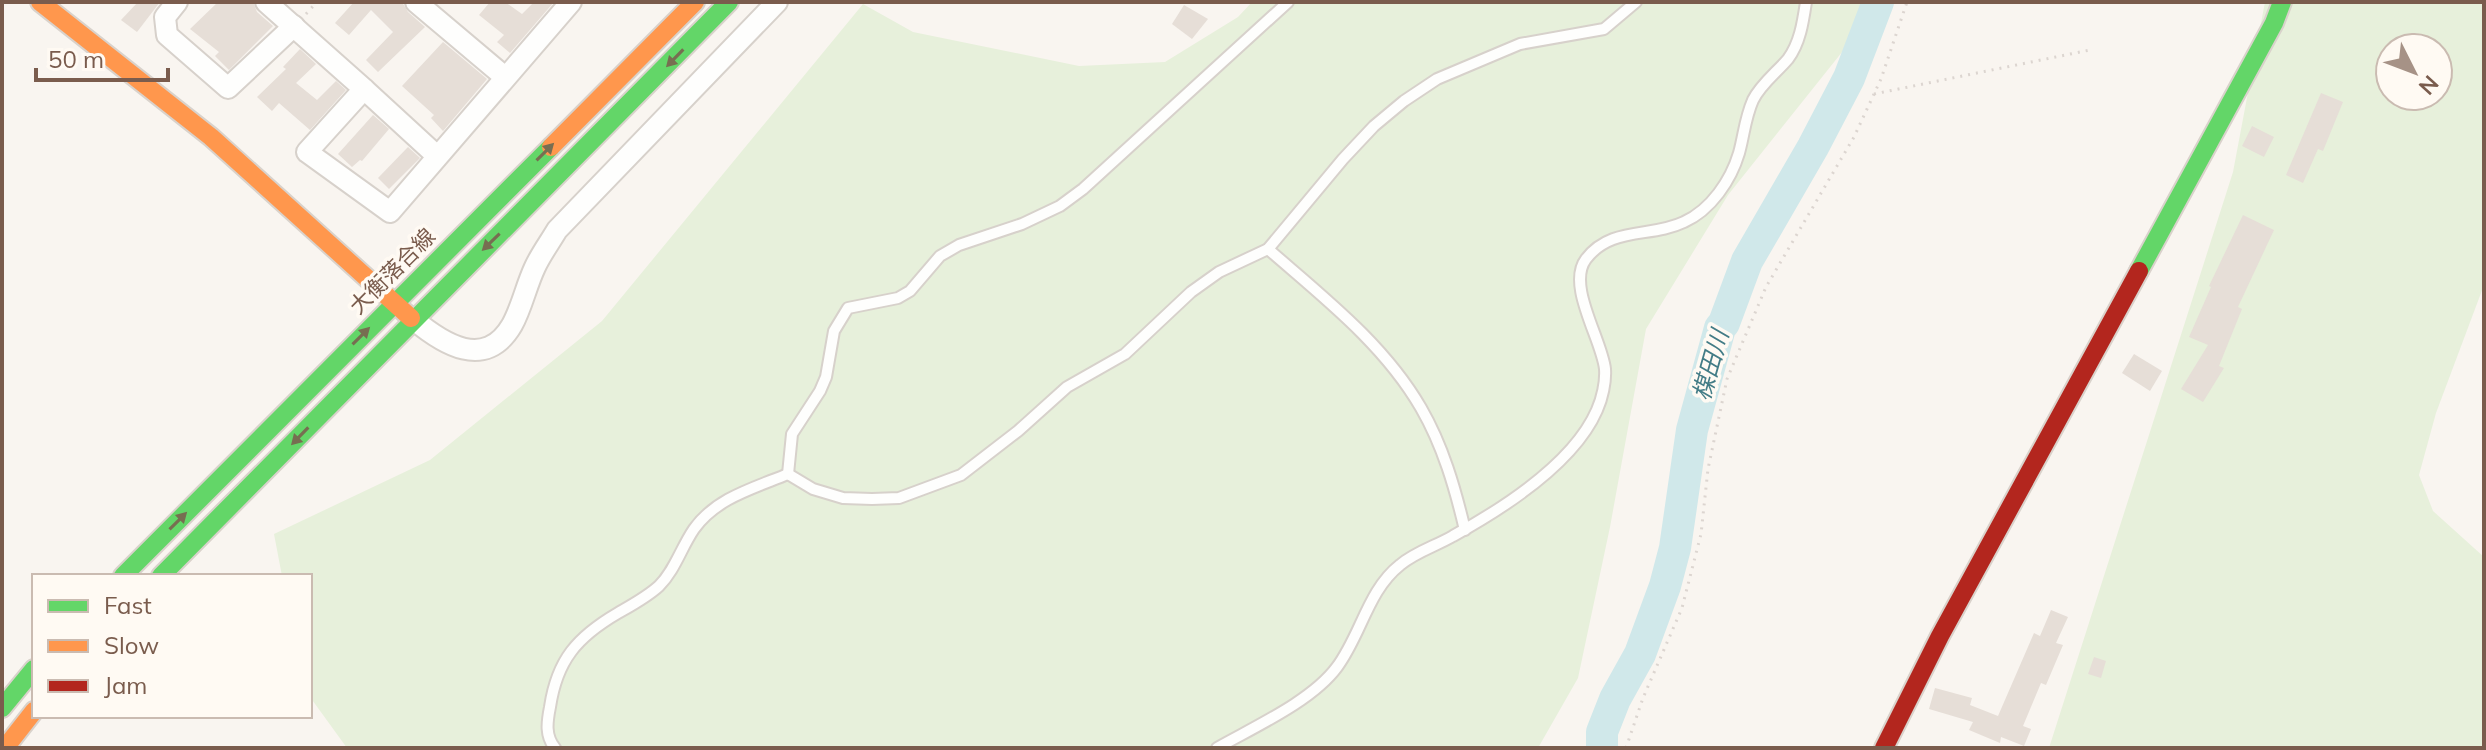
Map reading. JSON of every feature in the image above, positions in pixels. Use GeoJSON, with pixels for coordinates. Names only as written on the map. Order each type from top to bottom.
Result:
{"type":"FeatureCollection","features":[{"type":"Feature","properties":{"kind":"main road"},"geometry":{"type":"LineString","coordinates":[[40,2],[211,137],[413,319]]}},
{"type":"Feature","properties":{"kind":"main road","name":"大衡落合線"},"geometry":{"type":"LineString","coordinates":[[125,574],[695,2]]}},
{"type":"Feature","properties":{"kind":"main road"},"geometry":{"type":"LineString","coordinates":[[163,574],[729,2]]}},
{"type":"Feature","properties":{"kind":"main road"},"geometry":{"type":"LineString","coordinates":[[1884,748],[1940,636],[2274,23],[2282,2]]}},
{"type":"Feature","properties":{"kind":"main road"},"geometry":{"type":"LineString","coordinates":[[2,708],[32,671]]}},
{"type":"Feature","properties":{"kind":"main road"},"geometry":{"type":"LineString","coordinates":[[5,748],[32,714]]}},
{"type":"Feature","properties":{"kind":"street"},"geometry":{"type":"LineString","coordinates":[[177,2],[165,17],[167,35],[228,88],[294,26]]}},
{"type":"Feature","properties":{"kind":"street"},"geometry":{"type":"LineString","coordinates":[[266,2],[437,156]]}},
{"type":"Feature","properties":{"kind":"street"},"geometry":{"type":"LineString","coordinates":[[416,2],[505,77]]}},
{"type":"Feature","properties":{"kind":"street"},"geometry":{"type":"LineString","coordinates":[[413,319],[436,338],[468,351],[497,340],[510,328],[535,267],[557,230],[777,2]]}},
{"type":"Feature","properties":{"kind":"street"},"geometry":{"type":"LineString","coordinates":[[364,89],[307,152],[390,212],[567,3]]}},
{"type":"Feature","properties":{"kind":"lane"},"geometry":{"type":"LineString","coordinates":[[788,474],[792,434],[820,391],[826,377],[834,331],[848,308],[898,298],[910,291],[940,256],[959,245],[1022,224],[1060,206],[1095,179],[1288,2]]}},
{"type":"Feature","properties":{"kind":"lane"},"geometry":{"type":"LineString","coordinates":[[788,474],[813,489],[843,498],[872,499],[899,498],[961,475],[1018,431],[1067,387],[1125,354],[1191,292],[1219,272],[1268,249],[1374,126],[1437,79],[1520,44],[1604,29],[1636,2]]}},
{"type":"Feature","properties":{"kind":"lane"},"geometry":{"type":"LineString","coordinates":[[1217,748],[1317,687],[1334,671],[1345,656],[1385,578],[1402,563],[1465,530],[1545,473],[1571,449],[1597,410],[1605,370],[1580,283],[1582,263],[1596,247],[1614,237],[1683,223],[1703,211],[1718,194],[1739,154],[1754,97],[1795,47],[1802,29],[1806,2]]}},
{"type":"Feature","properties":{"kind":"lane"},"geometry":{"type":"LineString","coordinates":[[1268,249],[1354,326],[1406,384],[1437,438],[1465,530]]}},
{"type":"Feature","properties":{"kind":"lane"},"geometry":{"type":"LineString","coordinates":[[555,748],[547,726],[553,688],[566,656],[580,638],[659,586],[676,564],[694,529],[710,512],[730,497],[788,474]]}},
{"type":"Feature","properties":{"kind":"path"},"geometry":{"type":"LineString","coordinates":[[1626,748],[1643,698],[1682,608],[1701,534],[1708,469],[1727,379],[1766,287],[1854,137],[1874,94],[1907,2]]}},
{"type":"Feature","properties":{"kind":"path"},"geometry":{"type":"LineString","coordinates":[[1874,94],[2090,50]]}},
{"type":"Feature","properties":{"kind":"green space"},"geometry":{"type":"Polygon","coordinates":[[[1252,2],[1882,2],[1728,195],[1646,329],[1610,527],[1578,678],[1538,748],[347,748],[312,700],[312,574],[282,574],[274,534],[430,460],[602,321],[863,4],[913,32],[1079,66],[1165,62],[1238,17],[1252,2]]]}},
{"type":"Feature","properties":{"kind":"green space"},"geometry":{"type":"Polygon","coordinates":[[[2265,2],[2484,2],[2484,285],[2436,413],[2419,475],[2433,511],[2484,557],[2484,748],[2049,748],[2233,172],[2265,2]]]}},
{"type":"Feature","properties":{"kind":"building"},"geometry":{"type":"Polygon","coordinates":[[[138,2],[160,2],[137,32],[121,20],[138,2]]]}},
{"type":"Feature","properties":{"kind":"building"},"geometry":{"type":"Polygon","coordinates":[[[218,2],[253,2],[257,12],[273,26],[229,70],[215,56],[219,52],[190,29],[218,2]]]}},
{"type":"Feature","properties":{"kind":"building"},"geometry":{"type":"Polygon","coordinates":[[[354,2],[402,2],[425,27],[378,72],[366,60],[393,32],[371,10],[349,35],[335,23],[354,2]]]}},
{"type":"Feature","properties":{"kind":"building"},"geometry":{"type":"Polygon","coordinates":[[[490,2],[505,2],[522,14],[534,2],[554,2],[510,53],[497,42],[504,35],[479,15],[490,2]]]}},
{"type":"Feature","properties":{"kind":"building"},"geometry":{"type":"Polygon","coordinates":[[[1184,5],[1208,19],[1192,39],[1172,24],[1184,5]]]}},
{"type":"Feature","properties":{"kind":"building"},"geometry":{"type":"Polygon","coordinates":[[[443,42],[487,79],[443,131],[431,118],[434,115],[402,86],[443,42]]]}},
{"type":"Feature","properties":{"kind":"building"},"geometry":{"type":"Polygon","coordinates":[[[300,49],[316,64],[296,83],[317,100],[336,81],[346,90],[310,130],[279,103],[272,111],[257,97],[286,69],[283,67],[300,49]]]}},
{"type":"Feature","properties":{"kind":"building"},"geometry":{"type":"Polygon","coordinates":[[[2321,93],[2343,102],[2323,151],[2318,149],[2303,183],[2286,175],[2321,93]]]}},
{"type":"Feature","properties":{"kind":"building"},"geometry":{"type":"Polygon","coordinates":[[[373,115],[389,129],[362,161],[352,167],[338,154],[373,115]]]}},
{"type":"Feature","properties":{"kind":"building"},"geometry":{"type":"Polygon","coordinates":[[[2252,126],[2274,137],[2264,157],[2242,146],[2252,126]]]}},
{"type":"Feature","properties":{"kind":"building"},"geometry":{"type":"Polygon","coordinates":[[[408,147],[420,158],[389,189],[378,178],[408,147]]]}},
{"type":"Feature","properties":{"kind":"building"},"geometry":{"type":"Polygon","coordinates":[[[2243,215],[2274,230],[2238,307],[2242,309],[2219,366],[2224,368],[2203,402],[2181,389],[2208,345],[2189,337],[2243,215]]]}},
{"type":"Feature","properties":{"kind":"building"},"geometry":{"type":"Polygon","coordinates":[[[2134,354],[2162,371],[2150,391],[2122,373],[2134,354]]]}},
{"type":"Feature","properties":{"kind":"building"},"geometry":{"type":"Polygon","coordinates":[[[2051,610],[2068,617],[2056,643],[2063,645],[2046,685],[2041,683],[2023,726],[2031,729],[2024,746],[2001,737],[2000,743],[1969,730],[1973,722],[1929,709],[1935,688],[1972,698],[1970,705],[1998,716],[2034,633],[2040,636],[2051,610]]]}},
{"type":"Feature","properties":{"kind":"building"},"geometry":{"type":"Polygon","coordinates":[[[2094,657],[2106,661],[2101,678],[2088,674],[2094,657]]]}},
{"type":"Feature","properties":{"kind":"waterway","name":"楳田川"},"geometry":{"type":"LineString","coordinates":[[1602,748],[1602,732],[1615,699],[1640,654],[1665,586],[1675,548],[1692,430],[1720,328],[1747,261],[1849,78],[1878,2]]}},
{"type":"Feature","properties":{"kind":"traffic: fast"},"geometry":{"type":"LineString","coordinates":[[163,574],[729,2]]}},
{"type":"Feature","properties":{"kind":"traffic: fast"},"geometry":{"type":"LineString","coordinates":[[2139,271],[2274,23],[2282,2]]}},
{"type":"Feature","properties":{"kind":"traffic: fast"},"geometry":{"type":"LineString","coordinates":[[125,574],[551,147]]}},
{"type":"Feature","properties":{"kind":"traffic: fast"},"geometry":{"type":"LineString","coordinates":[[2,708],[32,671]]}},
{"type":"Feature","properties":{"kind":"traffic: slow"},"geometry":{"type":"LineString","coordinates":[[40,2],[211,137],[411,318]]}},
{"type":"Feature","properties":{"kind":"traffic: slow"},"geometry":{"type":"LineString","coordinates":[[551,147],[695,2]]}},
{"type":"Feature","properties":{"kind":"traffic: slow"},"geometry":{"type":"LineString","coordinates":[[5,748],[32,714]]}},
{"type":"Feature","properties":{"kind":"traffic: jam"},"geometry":{"type":"LineString","coordinates":[[1884,748],[1940,636],[2139,271]]}}]}
